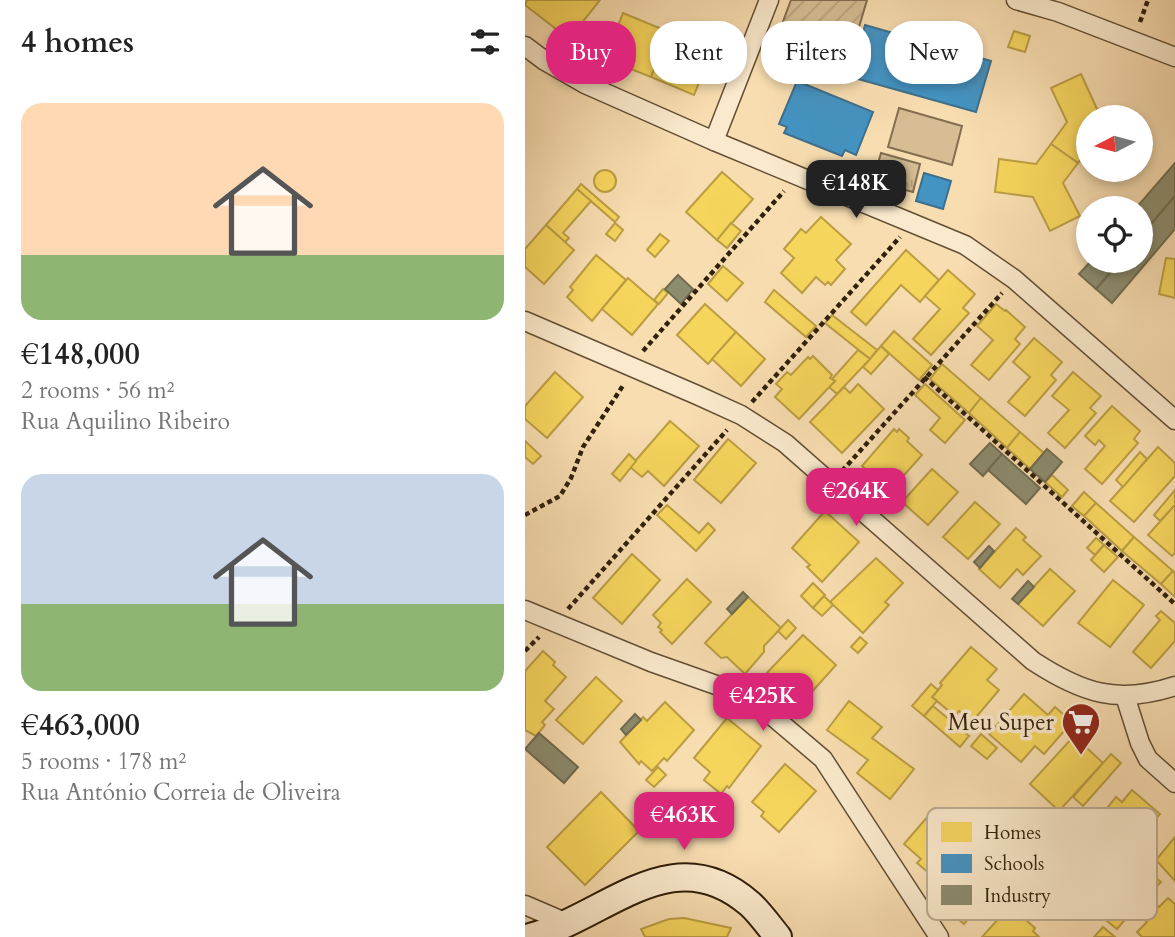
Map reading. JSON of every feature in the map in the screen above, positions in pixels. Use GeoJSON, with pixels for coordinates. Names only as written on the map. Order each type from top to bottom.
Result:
{"type":"FeatureCollection","features":[{"type":"Feature","properties":{"kind":"street"},"geometry":{"type":"LineString","coordinates":[[714,141],[769,0]]}},
{"type":"Feature","properties":{"kind":"street"},"geometry":{"type":"LineString","coordinates":[[1016,0],[1058,12],[1175,57]]}},
{"type":"Feature","properties":{"kind":"street"},"geometry":{"type":"LineString","coordinates":[[525,46],[585,84],[714,141],[965,245],[1014,279],[1175,420]]}},
{"type":"Feature","properties":{"kind":"street"},"geometry":{"type":"LineString","coordinates":[[525,321],[734,422],[785,443],[833,482],[1033,661],[1061,680],[1096,694],[1125,696],[1157,692],[1175,686]]}},
{"type":"Feature","properties":{"kind":"street"},"geometry":{"type":"LineString","coordinates":[[525,610],[651,662],[751,697],[823,759],[927,919]]}},
{"type":"Feature","properties":{"kind":"street"},"geometry":{"type":"LineString","coordinates":[[1125,696],[1148,759],[1175,783]]}},
{"type":"Feature","properties":{"kind":"street"},"geometry":{"type":"LineString","coordinates":[[530,937],[567,923],[659,880],[685,876],[709,878],[734,891],[752,905],[778,937]]}},
{"type":"Feature","properties":{"kind":"street"},"geometry":{"type":"LineString","coordinates":[[525,905],[567,923]]}},
{"type":"Feature","properties":{"kind":"street"},"geometry":{"type":"LineString","coordinates":[[928,920],[939,937]]}},
{"type":"Feature","properties":{"kind":"path"},"geometry":{"type":"LineString","coordinates":[[643,351],[782,192]]}},
{"type":"Feature","properties":{"kind":"path"},"geometry":{"type":"LineString","coordinates":[[734,422],[912,223]]}},
{"type":"Feature","properties":{"kind":"path"},"geometry":{"type":"LineString","coordinates":[[833,482],[1014,279]]}},
{"type":"Feature","properties":{"kind":"path"},"geometry":{"type":"LineString","coordinates":[[924,377],[1175,604]]}},
{"type":"Feature","properties":{"kind":"path"},"geometry":{"type":"LineString","coordinates":[[525,515],[560,496],[571,478],[583,447],[624,384]]}},
{"type":"Feature","properties":{"kind":"path"},"geometry":{"type":"LineString","coordinates":[[570,607],[724,434]]}},
{"type":"Feature","properties":{"kind":"path"},"geometry":{"type":"LineString","coordinates":[[525,651],[541,634]]}},
{"type":"Feature","properties":{"kind":"green space"},"geometry":{"type":"Polygon","coordinates":[[[791,0],[867,0],[861,21],[783,21],[791,0]]]}},
{"type":"Feature","properties":{"kind":"green space"},"geometry":{"type":"Polygon","coordinates":[[[899,108],[962,126],[952,165],[888,147],[899,108]]]}},
{"type":"Feature","properties":{"kind":"green space"},"geometry":{"type":"Polygon","coordinates":[[[881,153],[920,164],[913,192],[873,181],[881,153]]]}},
{"type":"Feature","properties":{"kind":"building: Homes"},"geometry":{"type":"Polygon","coordinates":[[[527,0],[600,0],[583,21],[546,21],[525,5],[527,0]]]}},
{"type":"Feature","properties":{"kind":"building: Homes"},"geometry":{"type":"Polygon","coordinates":[[[623,13],[650,24],[650,77],[636,71],[636,21],[620,21],[623,13]]]}},
{"type":"Feature","properties":{"kind":"building: Homes"},"geometry":{"type":"Polygon","coordinates":[[[1014,31],[1030,36],[1025,52],[1008,47],[1014,31]]]}},
{"type":"Feature","properties":{"kind":"building: Homes"},"geometry":{"type":"Polygon","coordinates":[[[1081,74],[1095,105],[1076,105],[1076,162],[1051,144],[1067,122],[1051,88],[1081,74]]]}},
{"type":"Feature","properties":{"kind":"building: Homes"},"geometry":{"type":"Polygon","coordinates":[[[668,84],[699,84],[694,95],[668,84]]]}},
{"type":"Feature","properties":{"kind":"building: Homes"},"geometry":{"type":"Polygon","coordinates":[[[1051,144],[1076,162],[1076,166],[1063,183],[1076,208],[1076,218],[1050,231],[1033,197],[995,192],[999,159],[1036,164],[1051,144]]]}},
{"type":"Feature","properties":{"kind":"building: Homes"},"geometry":{"type":"Polygon","coordinates":[[[605,170],[613,173],[616,181],[613,189],[605,192],[597,189],[594,181],[597,173],[605,170]]]}},
{"type":"Feature","properties":{"kind":"building: Homes"},"geometry":{"type":"Polygon","coordinates":[[[722,172],[753,199],[717,240],[686,212],[722,172]]]}},
{"type":"Feature","properties":{"kind":"building: Homes"},"geometry":{"type":"Polygon","coordinates":[[[581,184],[619,217],[615,222],[577,189],[581,184]]]}},
{"type":"Feature","properties":{"kind":"building: Homes"},"geometry":{"type":"Polygon","coordinates":[[[577,189],[591,201],[563,233],[569,238],[565,242],[546,225],[577,189]]]}},
{"type":"Feature","properties":{"kind":"building: Homes"},"geometry":{"type":"Polygon","coordinates":[[[821,217],[851,244],[836,260],[845,269],[831,285],[828,282],[825,285],[816,277],[802,293],[781,273],[794,258],[784,249],[801,229],[806,233],[821,217]]]}},
{"type":"Feature","properties":{"kind":"building: Homes"},"geometry":{"type":"Polygon","coordinates":[[[615,223],[623,230],[615,241],[606,234],[615,223]]]}},
{"type":"Feature","properties":{"kind":"building: Homes"},"geometry":{"type":"Polygon","coordinates":[[[731,223],[741,231],[727,248],[717,240],[731,223]]]}},
{"type":"Feature","properties":{"kind":"building: Homes"},"geometry":{"type":"Polygon","coordinates":[[[546,225],[574,250],[544,284],[525,267],[525,249],[546,225]]]}},
{"type":"Feature","properties":{"kind":"building: Homes"},"geometry":{"type":"Polygon","coordinates":[[[660,234],[669,241],[655,257],[647,250],[660,234]]]}},
{"type":"Feature","properties":{"kind":"building: Homes"},"geometry":{"type":"Polygon","coordinates":[[[906,250],[939,280],[920,302],[901,285],[866,325],[851,312],[906,250]]]}},
{"type":"Feature","properties":{"kind":"building: Homes"},"geometry":{"type":"Polygon","coordinates":[[[596,255],[626,280],[592,321],[567,297],[573,290],[570,287],[596,255]]]}},
{"type":"Feature","properties":{"kind":"building: Homes"},"geometry":{"type":"Polygon","coordinates":[[[1166,258],[1175,259],[1175,298],[1159,294],[1166,258]]]}},
{"type":"Feature","properties":{"kind":"building: Homes"},"geometry":{"type":"Polygon","coordinates":[[[723,266],[743,283],[727,301],[708,284],[723,266]]]}},
{"type":"Feature","properties":{"kind":"building: Homes"},"geometry":{"type":"Polygon","coordinates":[[[948,270],[975,294],[963,308],[969,313],[931,355],[913,339],[940,309],[925,296],[948,270]]]}},
{"type":"Feature","properties":{"kind":"building: Homes"},"geometry":{"type":"Polygon","coordinates":[[[628,278],[658,304],[632,335],[602,309],[628,278]]]}},
{"type":"Feature","properties":{"kind":"building: Homes"},"geometry":{"type":"Polygon","coordinates":[[[663,289],[668,293],[659,304],[654,300],[663,289]]]}},
{"type":"Feature","properties":{"kind":"building: Homes"},"geometry":{"type":"Polygon","coordinates":[[[774,290],[816,326],[806,337],[765,302],[774,290]]]}},
{"type":"Feature","properties":{"kind":"building: Homes"},"geometry":{"type":"Polygon","coordinates":[[[705,304],[736,332],[708,364],[677,335],[705,304]]]}},
{"type":"Feature","properties":{"kind":"building: Homes"},"geometry":{"type":"Polygon","coordinates":[[[996,304],[1025,327],[1015,339],[1020,344],[989,380],[971,365],[993,340],[977,326],[996,304]]]}},
{"type":"Feature","properties":{"kind":"building: Homes"},"geometry":{"type":"Polygon","coordinates":[[[832,315],[877,350],[870,359],[825,323],[832,315]]]}},
{"type":"Feature","properties":{"kind":"building: Homes"},"geometry":{"type":"Polygon","coordinates":[[[894,331],[932,365],[919,380],[881,346],[894,331]]]}},
{"type":"Feature","properties":{"kind":"building: Homes"},"geometry":{"type":"Polygon","coordinates":[[[736,332],[765,359],[741,386],[712,359],[736,332]]]}},
{"type":"Feature","properties":{"kind":"building: Homes"},"geometry":{"type":"Polygon","coordinates":[[[1034,338],[1062,362],[1051,375],[1056,380],[1025,416],[1008,402],[1030,377],[1013,362],[1034,338]]]}},
{"type":"Feature","properties":{"kind":"building: Homes"},"geometry":{"type":"Polygon","coordinates":[[[881,346],[889,354],[871,374],[863,367],[881,346]]]}},
{"type":"Feature","properties":{"kind":"building: Homes"},"geometry":{"type":"Polygon","coordinates":[[[858,350],[870,359],[837,394],[829,387],[835,381],[832,379],[858,350]]]}},
{"type":"Feature","properties":{"kind":"building: Homes"},"geometry":{"type":"Polygon","coordinates":[[[813,356],[835,381],[799,419],[775,397],[782,389],[776,384],[787,372],[791,375],[808,357],[810,359],[813,356]]]}},
{"type":"Feature","properties":{"kind":"building: Homes"},"geometry":{"type":"Polygon","coordinates":[[[942,364],[981,398],[969,413],[930,379],[942,364]]]}},
{"type":"Feature","properties":{"kind":"building: Homes"},"geometry":{"type":"Polygon","coordinates":[[[555,372],[583,397],[547,438],[525,419],[525,406],[555,372]]]}},
{"type":"Feature","properties":{"kind":"building: Homes"},"geometry":{"type":"Polygon","coordinates":[[[1073,372],[1101,396],[1090,408],[1096,413],[1065,448],[1048,433],[1069,410],[1052,396],[1073,372]]]}},
{"type":"Feature","properties":{"kind":"building: Homes"},"geometry":{"type":"Polygon","coordinates":[[[858,384],[884,409],[842,453],[810,422],[844,387],[850,393],[858,384]]]}},
{"type":"Feature","properties":{"kind":"building: Homes"},"geometry":{"type":"Polygon","coordinates":[[[925,384],[965,420],[945,443],[930,430],[940,418],[915,395],[925,384]]]}},
{"type":"Feature","properties":{"kind":"building: Homes"},"geometry":{"type":"Polygon","coordinates":[[[981,398],[1020,432],[1007,448],[969,413],[981,398]]]}},
{"type":"Feature","properties":{"kind":"building: Homes"},"geometry":{"type":"Polygon","coordinates":[[[1112,406],[1140,431],[1134,439],[1138,443],[1102,484],[1085,469],[1105,446],[1099,440],[1095,445],[1085,436],[1112,406]]]}},
{"type":"Feature","properties":{"kind":"building: Homes"},"geometry":{"type":"Polygon","coordinates":[[[670,421],[699,446],[664,486],[648,471],[642,477],[630,467],[670,421]]]}},
{"type":"Feature","properties":{"kind":"building: Homes"},"geometry":{"type":"Polygon","coordinates":[[[894,429],[897,432],[899,429],[909,438],[907,441],[922,455],[890,491],[862,466],[894,429]]]}},
{"type":"Feature","properties":{"kind":"building: Homes"},"geometry":{"type":"Polygon","coordinates":[[[1020,432],[1044,453],[1030,469],[1007,448],[1020,432]]]}},
{"type":"Feature","properties":{"kind":"building: Homes"},"geometry":{"type":"Polygon","coordinates":[[[728,439],[756,463],[721,503],[694,480],[728,439]]]}},
{"type":"Feature","properties":{"kind":"building: Homes"},"geometry":{"type":"Polygon","coordinates":[[[525,441],[541,456],[533,464],[525,457],[525,441]]]}},
{"type":"Feature","properties":{"kind":"building: Homes"},"geometry":{"type":"Polygon","coordinates":[[[1158,447],[1175,463],[1175,476],[1134,522],[1110,501],[1158,447]]]}},
{"type":"Feature","properties":{"kind":"building: Homes"},"geometry":{"type":"Polygon","coordinates":[[[1140,452],[1147,459],[1123,487],[1116,480],[1140,452]]]}},
{"type":"Feature","properties":{"kind":"building: Homes"},"geometry":{"type":"Polygon","coordinates":[[[629,454],[636,461],[620,481],[612,474],[629,454]]]}},
{"type":"Feature","properties":{"kind":"building: Homes"},"geometry":{"type":"Polygon","coordinates":[[[932,469],[958,492],[928,525],[902,502],[932,469]]]}},
{"type":"Feature","properties":{"kind":"building: Homes"},"geometry":{"type":"Polygon","coordinates":[[[1052,475],[1068,490],[1062,497],[1045,482],[1052,475]]]}},
{"type":"Feature","properties":{"kind":"building: Homes"},"geometry":{"type":"Polygon","coordinates":[[[1175,490],[1175,505],[1160,521],[1154,515],[1175,490]]]}},
{"type":"Feature","properties":{"kind":"building: Homes"},"geometry":{"type":"Polygon","coordinates":[[[1084,492],[1096,503],[1084,516],[1072,506],[1084,492]]]}},
{"type":"Feature","properties":{"kind":"building: Homes"},"geometry":{"type":"Polygon","coordinates":[[[975,502],[1000,524],[968,559],[943,537],[975,502]]]}},
{"type":"Feature","properties":{"kind":"building: Homes"},"geometry":{"type":"Polygon","coordinates":[[[1096,503],[1134,537],[1122,551],[1084,516],[1096,503]]]}},
{"type":"Feature","properties":{"kind":"building: Homes"},"geometry":{"type":"Polygon","coordinates":[[[667,505],[699,533],[708,523],[715,530],[696,551],[657,515],[667,505]]]}},
{"type":"Feature","properties":{"kind":"building: Homes"},"geometry":{"type":"Polygon","coordinates":[[[1175,505],[1175,553],[1172,556],[1148,535],[1175,505]]]}},
{"type":"Feature","properties":{"kind":"building: Homes"},"geometry":{"type":"Polygon","coordinates":[[[825,511],[859,542],[822,582],[807,567],[810,565],[792,548],[825,511]]]}},
{"type":"Feature","properties":{"kind":"building: Homes"},"geometry":{"type":"Polygon","coordinates":[[[1016,528],[1026,537],[1023,540],[1041,556],[1023,575],[1017,569],[1000,588],[979,569],[1016,528]]]}},
{"type":"Feature","properties":{"kind":"building: Homes"},"geometry":{"type":"Polygon","coordinates":[[[1134,537],[1173,571],[1161,584],[1122,551],[1134,537]]]}},
{"type":"Feature","properties":{"kind":"building: Homes"},"geometry":{"type":"Polygon","coordinates":[[[1096,538],[1104,545],[1095,555],[1087,548],[1096,538]]]}},
{"type":"Feature","properties":{"kind":"building: Homes"},"geometry":{"type":"Polygon","coordinates":[[[1104,545],[1118,557],[1104,572],[1091,560],[1104,545]]]}},
{"type":"Feature","properties":{"kind":"building: Homes"},"geometry":{"type":"Polygon","coordinates":[[[632,554],[660,580],[622,624],[593,598],[632,554]]]}},
{"type":"Feature","properties":{"kind":"building: Homes"},"geometry":{"type":"Polygon","coordinates":[[[876,558],[903,583],[885,602],[889,605],[863,633],[830,602],[876,558]]]}},
{"type":"Feature","properties":{"kind":"building: Homes"},"geometry":{"type":"Polygon","coordinates":[[[1050,569],[1075,591],[1043,626],[1018,604],[1050,569]]]}},
{"type":"Feature","properties":{"kind":"building: Homes"},"geometry":{"type":"Polygon","coordinates":[[[1173,571],[1175,573],[1175,597],[1161,584],[1173,571]]]}},
{"type":"Feature","properties":{"kind":"building: Homes"},"geometry":{"type":"Polygon","coordinates":[[[687,579],[711,602],[672,644],[660,632],[662,630],[658,627],[661,623],[653,615],[687,579]]]}},
{"type":"Feature","properties":{"kind":"building: Homes"},"geometry":{"type":"Polygon","coordinates":[[[1113,580],[1144,605],[1110,647],[1078,623],[1113,580]]]}},
{"type":"Feature","properties":{"kind":"building: Homes"},"geometry":{"type":"Polygon","coordinates":[[[813,583],[825,595],[813,608],[801,596],[813,583]]]}},
{"type":"Feature","properties":{"kind":"building: Homes"},"geometry":{"type":"Polygon","coordinates":[[[824,596],[833,605],[822,616],[813,608],[824,596]]]}},
{"type":"Feature","properties":{"kind":"building: Homes"},"geometry":{"type":"Polygon","coordinates":[[[748,597],[781,628],[764,646],[764,652],[745,674],[727,657],[721,658],[705,643],[748,597]]]}},
{"type":"Feature","properties":{"kind":"building: Homes"},"geometry":{"type":"Polygon","coordinates":[[[1161,611],[1175,623],[1175,641],[1151,668],[1133,652],[1160,620],[1156,616],[1161,611]]]}},
{"type":"Feature","properties":{"kind":"building: Homes"},"geometry":{"type":"Polygon","coordinates":[[[788,620],[796,628],[786,639],[778,631],[788,620]]]}},
{"type":"Feature","properties":{"kind":"building: Homes"},"geometry":{"type":"Polygon","coordinates":[[[803,635],[836,665],[810,694],[806,691],[798,700],[781,684],[776,689],[763,677],[803,635]]]}},
{"type":"Feature","properties":{"kind":"building: Homes"},"geometry":{"type":"Polygon","coordinates":[[[860,637],[867,643],[858,653],[851,647],[860,637]]]}},
{"type":"Feature","properties":{"kind":"building: Homes"},"geometry":{"type":"Polygon","coordinates":[[[971,647],[997,669],[987,680],[999,690],[972,722],[959,711],[955,716],[932,697],[942,685],[940,683],[971,647]]]}},
{"type":"Feature","properties":{"kind":"building: Homes"},"geometry":{"type":"Polygon","coordinates":[[[543,651],[566,677],[545,701],[554,709],[542,722],[545,725],[536,736],[525,730],[525,671],[543,651]]]}},
{"type":"Feature","properties":{"kind":"building: Homes"},"geometry":{"type":"Polygon","coordinates":[[[596,677],[622,701],[583,744],[556,720],[596,677]]]}},
{"type":"Feature","properties":{"kind":"building: Homes"},"geometry":{"type":"Polygon","coordinates":[[[931,684],[938,690],[932,697],[937,701],[924,716],[912,706],[931,684]]]}},
{"type":"Feature","properties":{"kind":"building: Homes"},"geometry":{"type":"Polygon","coordinates":[[[1024,694],[1048,715],[1055,707],[1072,722],[1044,754],[1035,746],[1021,762],[989,734],[1024,694]]]}},
{"type":"Feature","properties":{"kind":"building: Homes"},"geometry":{"type":"Polygon","coordinates":[[[849,701],[882,727],[872,738],[914,769],[890,799],[857,773],[868,760],[827,730],[849,701]]]}},
{"type":"Feature","properties":{"kind":"building: Homes"},"geometry":{"type":"Polygon","coordinates":[[[665,702],[694,730],[667,761],[664,758],[652,771],[641,761],[639,764],[620,742],[643,717],[647,721],[665,702]]]}},
{"type":"Feature","properties":{"kind":"building: Homes"},"geometry":{"type":"Polygon","coordinates":[[[933,706],[969,736],[960,747],[924,716],[933,706]]]}},
{"type":"Feature","properties":{"kind":"building: Homes"},"geometry":{"type":"Polygon","coordinates":[[[727,718],[761,746],[729,788],[727,786],[721,794],[704,780],[710,772],[694,758],[727,718]]]}},
{"type":"Feature","properties":{"kind":"building: Homes"},"geometry":{"type":"Polygon","coordinates":[[[981,734],[997,748],[987,759],[971,746],[981,734]]]}},
{"type":"Feature","properties":{"kind":"building: Homes"},"geometry":{"type":"Polygon","coordinates":[[[1074,736],[1103,763],[1062,808],[1056,808],[1030,784],[1074,736]]]}},
{"type":"Feature","properties":{"kind":"building: Homes"},"geometry":{"type":"Polygon","coordinates":[[[1111,754],[1121,763],[1083,806],[1073,797],[1111,754]]]}},
{"type":"Feature","properties":{"kind":"building: Homes"},"geometry":{"type":"Polygon","coordinates":[[[785,764],[816,791],[779,832],[761,816],[764,812],[752,802],[785,764]]]}},
{"type":"Feature","properties":{"kind":"building: Homes"},"geometry":{"type":"Polygon","coordinates":[[[658,767],[666,775],[654,787],[646,780],[658,767]]]}},
{"type":"Feature","properties":{"kind":"building: Homes"},"geometry":{"type":"Polygon","coordinates":[[[1132,790],[1153,808],[1107,808],[1116,797],[1122,802],[1132,790]]]}},
{"type":"Feature","properties":{"kind":"building: Homes"},"geometry":{"type":"Polygon","coordinates":[[[601,792],[639,831],[585,885],[547,847],[601,792]]]}},
{"type":"Feature","properties":{"kind":"building: Homes"},"geometry":{"type":"Polygon","coordinates":[[[927,817],[927,872],[917,863],[921,859],[904,844],[927,817]]]}},
{"type":"Feature","properties":{"kind":"building: Homes"},"geometry":{"type":"Polygon","coordinates":[[[1175,837],[1175,881],[1157,861],[1175,837]]]}},
{"type":"Feature","properties":{"kind":"building: Homes"},"geometry":{"type":"Polygon","coordinates":[[[1168,898],[1175,904],[1175,937],[1142,937],[1137,932],[1147,922],[1145,920],[1157,920],[1157,905],[1159,907],[1168,898]]]}},
{"type":"Feature","properties":{"kind":"building: Homes"},"geometry":{"type":"Polygon","coordinates":[[[684,918],[731,928],[727,937],[645,937],[641,929],[669,919],[684,918]]]}},
{"type":"Feature","properties":{"kind":"building: Homes"},"geometry":{"type":"Polygon","coordinates":[[[997,920],[1026,920],[1035,928],[1033,931],[1039,937],[982,937],[997,920]]]}},
{"type":"Feature","properties":{"kind":"building: Homes"},"geometry":{"type":"Polygon","coordinates":[[[1106,920],[1125,920],[1117,929],[1106,920]]]}},
{"type":"Feature","properties":{"kind":"building: Homes"},"geometry":{"type":"Polygon","coordinates":[[[1103,927],[1115,937],[1094,937],[1103,927]]]}},
{"type":"Feature","properties":{"kind":"building: Schools"},"geometry":{"type":"Polygon","coordinates":[[[871,27],[885,31],[885,84],[983,84],[983,59],[991,61],[976,112],[871,83],[871,27]]]}},
{"type":"Feature","properties":{"kind":"building: Schools"},"geometry":{"type":"Polygon","coordinates":[[[796,84],[804,84],[873,112],[856,155],[845,150],[842,156],[784,133],[787,127],[779,124],[796,84]]]}},
{"type":"Feature","properties":{"kind":"building: Schools"},"geometry":{"type":"Polygon","coordinates":[[[924,173],[951,181],[943,209],[916,201],[924,173]]]}},
{"type":"Feature","properties":{"kind":"building: Industry"},"geometry":{"type":"Polygon","coordinates":[[[1175,163],[1175,196],[1153,222],[1153,196],[1146,196],[1175,163]]]}},
{"type":"Feature","properties":{"kind":"building: Industry"},"geometry":{"type":"Polygon","coordinates":[[[1175,196],[1175,229],[1153,255],[1153,222],[1175,196]]]}},
{"type":"Feature","properties":{"kind":"building: Industry"},"geometry":{"type":"Polygon","coordinates":[[[1080,273],[1110,273],[1096,289],[1080,273]]]}},
{"type":"Feature","properties":{"kind":"building: Industry"},"geometry":{"type":"Polygon","coordinates":[[[1110,273],[1138,273],[1112,303],[1096,289],[1110,273]]]}},
{"type":"Feature","properties":{"kind":"building: Industry"},"geometry":{"type":"Polygon","coordinates":[[[678,275],[693,289],[681,304],[665,289],[678,275]]]}},
{"type":"Feature","properties":{"kind":"building: Industry"},"geometry":{"type":"Polygon","coordinates":[[[990,443],[1002,454],[983,476],[970,464],[990,443]]]}},
{"type":"Feature","properties":{"kind":"building: Industry"},"geometry":{"type":"Polygon","coordinates":[[[1047,449],[1062,462],[1045,482],[1030,469],[1047,449]]]}},
{"type":"Feature","properties":{"kind":"building: Industry"},"geometry":{"type":"Polygon","coordinates":[[[1002,454],[1040,488],[1026,504],[988,470],[1002,454]]]}},
{"type":"Feature","properties":{"kind":"building: Industry"},"geometry":{"type":"Polygon","coordinates":[[[989,546],[994,551],[980,568],[974,562],[989,546]]]}},
{"type":"Feature","properties":{"kind":"building: Industry"},"geometry":{"type":"Polygon","coordinates":[[[1028,581],[1034,587],[1018,604],[1012,599],[1028,581]]]}},
{"type":"Feature","properties":{"kind":"building: Industry"},"geometry":{"type":"Polygon","coordinates":[[[743,592],[748,597],[732,614],[727,609],[743,592]]]}},
{"type":"Feature","properties":{"kind":"building: Industry"},"geometry":{"type":"Polygon","coordinates":[[[635,714],[641,720],[626,735],[621,729],[635,714]]]}},
{"type":"Feature","properties":{"kind":"building: Industry"},"geometry":{"type":"Polygon","coordinates":[[[539,733],[578,767],[564,783],[525,749],[539,733]]]}},
{"type":"Feature","properties":{"kind":"place","name":"Meu Super"},"geometry":{"type":"Point","coordinates":[1081,756]}}]}
